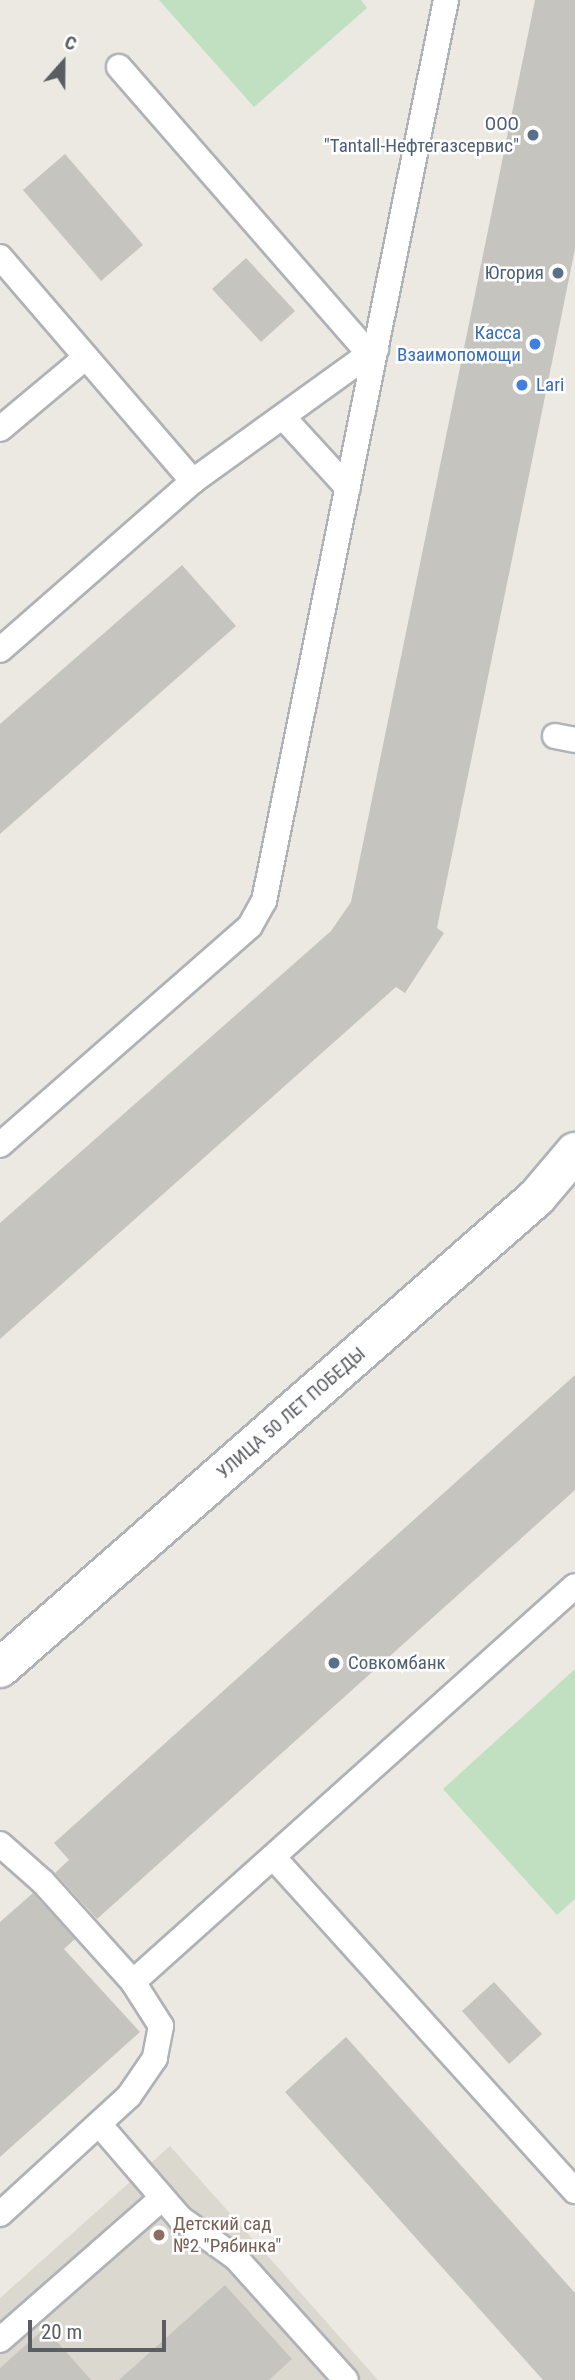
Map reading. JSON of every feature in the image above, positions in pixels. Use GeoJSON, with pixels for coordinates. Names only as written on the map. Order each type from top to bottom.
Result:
{"type":"FeatureCollection","features":[{"type":"Feature","properties":{"kind":"street","name":"УЛИЦА 50 ЛЕТ ПОБЕДЫ"},"geometry":{"type":"LineString","coordinates":[[0,1668],[537,1197],[575,1152]]}},
{"type":"Feature","properties":{"kind":"lane"},"geometry":{"type":"LineString","coordinates":[[0,1146],[250,926],[264,901],[446,0]]}},
{"type":"Feature","properties":{"kind":"lane"},"geometry":{"type":"LineString","coordinates":[[119,67],[373,352]]}},
{"type":"Feature","properties":{"kind":"lane"},"geometry":{"type":"LineString","coordinates":[[0,257],[193,481]]}},
{"type":"Feature","properties":{"kind":"lane"},"geometry":{"type":"LineString","coordinates":[[0,650],[193,481],[373,352]]}},
{"type":"Feature","properties":{"kind":"lane"},"geometry":{"type":"LineString","coordinates":[[0,429],[86,357]]}},
{"type":"Feature","properties":{"kind":"lane"},"geometry":{"type":"LineString","coordinates":[[283,417],[348,488]]}},
{"type":"Feature","properties":{"kind":"lane"},"geometry":{"type":"LineString","coordinates":[[133,1982],[575,1586]]}},
{"type":"Feature","properties":{"kind":"lane"},"geometry":{"type":"LineString","coordinates":[[0,2214],[99,2124],[147,2074],[161,2040],[153,2007],[133,1982],[4,1854]]}},
{"type":"Feature","properties":{"kind":"lane"},"geometry":{"type":"LineString","coordinates":[[274,1858],[575,2191]]}},
{"type":"Feature","properties":{"kind":"lane"},"geometry":{"type":"LineString","coordinates":[[99,2124],[162,2199],[236,2258],[346,2380]]}},
{"type":"Feature","properties":{"kind":"lane"},"geometry":{"type":"LineString","coordinates":[[0,2340],[162,2199]]}},
{"type":"Feature","properties":{"kind":"shaded area","name":"Детский сад №2 \"Рябинка\""},"geometry":{"type":"Polygon","coordinates":[[[170,2146],[378,2380],[0,2380],[0,2298],[170,2146]]]}},
{"type":"Feature","properties":{"kind":"green space"},"geometry":{"type":"Polygon","coordinates":[[[159,0],[361,0],[367,8],[254,107],[159,0]]]}},
{"type":"Feature","properties":{"kind":"green space"},"geometry":{"type":"Polygon","coordinates":[[[575,1669],[575,1899],[557,1915],[443,1789],[575,1669]]]}},
{"type":"Feature","properties":{"kind":"building"},"geometry":{"type":"Polygon","coordinates":[[[535,0],[575,0],[575,249],[437,928],[444,933],[405,993],[396,987],[0,1339],[0,1223],[331,931],[351,902],[535,0]]]}},
{"type":"Feature","properties":{"kind":"building"},"geometry":{"type":"Polygon","coordinates":[[[65,154],[143,245],[101,281],[23,190],[65,154]]]}},
{"type":"Feature","properties":{"kind":"building"},"geometry":{"type":"Polygon","coordinates":[[[246,258],[295,311],[261,342],[212,289],[246,258]]]}},
{"type":"Feature","properties":{"kind":"building"},"geometry":{"type":"Polygon","coordinates":[[[182,565],[236,626],[0,834],[0,724],[182,565]]]}},
{"type":"Feature","properties":{"kind":"building"},"geometry":{"type":"Polygon","coordinates":[[[575,1375],[575,1490],[97,1919],[55,1873],[69,1860],[54,1843],[575,1375]]]}},
{"type":"Feature","properties":{"kind":"building"},"geometry":{"type":"Polygon","coordinates":[[[33,1893],[75,1939],[64,1949],[140,2032],[0,2157],[0,1922],[33,1893]]]}},
{"type":"Feature","properties":{"kind":"building"},"geometry":{"type":"Polygon","coordinates":[[[494,1982],[542,2034],[509,2064],[462,2011],[494,1982]]]}},
{"type":"Feature","properties":{"kind":"building"},"geometry":{"type":"Polygon","coordinates":[[[346,2037],[575,2293],[575,2380],[543,2380],[285,2092],[346,2037]]]}},
{"type":"Feature","properties":{"kind":"building"},"geometry":{"type":"Polygon","coordinates":[[[225,2285],[292,2359],[269,2380],[119,2380],[225,2285]]]}},
{"type":"Feature","properties":{"kind":"building"},"geometry":{"type":"Polygon","coordinates":[[[45,2328],[91,2380],[0,2380],[0,2368],[45,2328]]]}},
{"type":"Feature","properties":{"kind":"place","name":"ООО \"Tantall-Нефтегазсервис\""},"geometry":{"type":"Point","coordinates":[533,135]}},
{"type":"Feature","properties":{"kind":"place","name":"Югория"},"geometry":{"type":"Point","coordinates":[558,273]}},
{"type":"Feature","properties":{"kind":"place","name":"Касса Взаимопомощи"},"geometry":{"type":"Point","coordinates":[535,344]}},
{"type":"Feature","properties":{"kind":"place","name":"Lari"},"geometry":{"type":"Point","coordinates":[522,385]}},
{"type":"Feature","properties":{"kind":"place","name":"Совкомбанк"},"geometry":{"type":"Point","coordinates":[334,1663]}},
{"type":"Feature","properties":{"kind":"place","name":"Детский сад №2 \"Рябинка\""},"geometry":{"type":"Point","coordinates":[159,2235]}}]}
